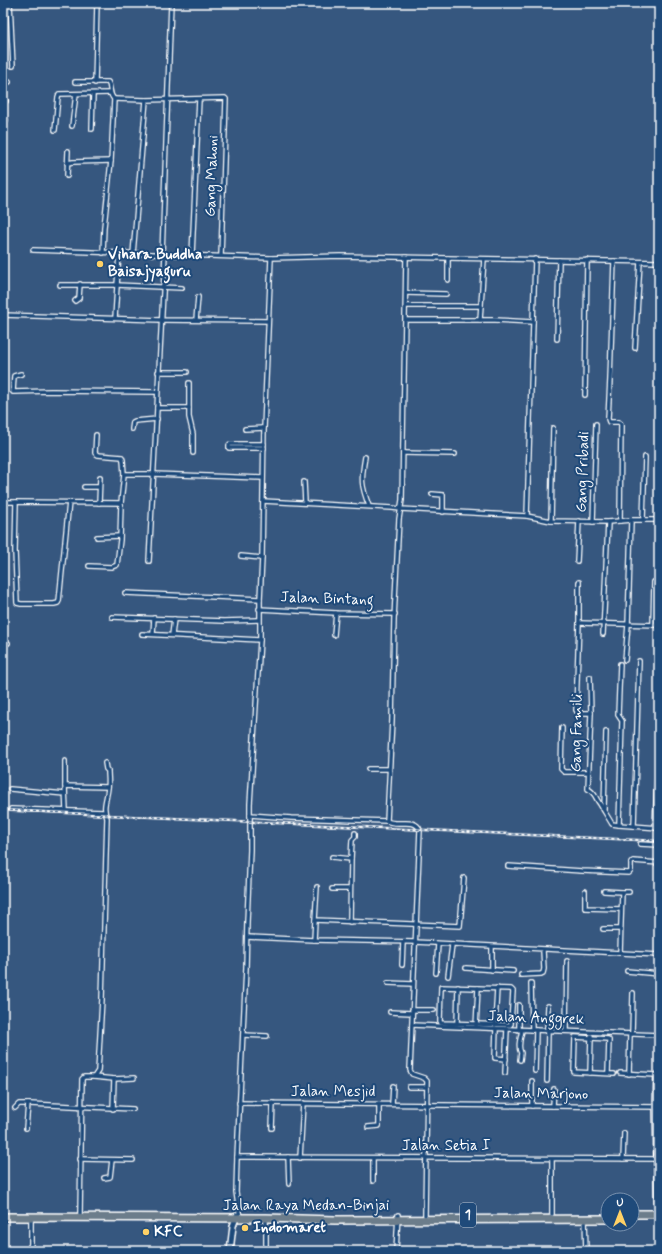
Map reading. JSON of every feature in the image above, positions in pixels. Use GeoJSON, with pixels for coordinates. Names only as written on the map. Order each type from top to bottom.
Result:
{"type":"FeatureCollection","features":[{"type":"Feature","properties":{"kind":"highway","name":"Jalan Raya Medan-Binjai"},"geometry":{"type":"LineString","coordinates":[[3,1215],[80,1214],[334,1220],[425,1215],[600,1214]]}},
{"type":"Feature","properties":{"kind":"highway","name":"Jalan Raya Medan-Binjai"},"geometry":{"type":"LineString","coordinates":[[3,1215],[31,1217],[398,1217],[600,1219]]}},
{"type":"Feature","properties":{"kind":"highway"},"geometry":{"type":"LineString","coordinates":[[640,1215],[658,1216]]}},
{"type":"Feature","properties":{"kind":"highway"},"geometry":{"type":"LineString","coordinates":[[640,1218],[658,1216]]}},
{"type":"Feature","properties":{"kind":"street"},"geometry":{"type":"LineString","coordinates":[[10,3],[13,66]]}},
{"type":"Feature","properties":{"kind":"street"},"geometry":{"type":"LineString","coordinates":[[95,83],[97,3]]}},
{"type":"Feature","properties":{"kind":"street"},"geometry":{"type":"LineString","coordinates":[[149,561],[161,320],[171,3]]}},
{"type":"Feature","properties":{"kind":"street"},"geometry":{"type":"LineString","coordinates":[[3,83],[9,82]]}},
{"type":"Feature","properties":{"kind":"street"},"geometry":{"type":"LineString","coordinates":[[75,82],[108,82],[110,84],[110,93],[114,99],[111,161],[104,227],[103,253]]}},
{"type":"Feature","properties":{"kind":"street"},"geometry":{"type":"LineString","coordinates":[[56,130],[58,95],[61,93],[110,93]]}},
{"type":"Feature","properties":{"kind":"street"},"geometry":{"type":"LineString","coordinates":[[72,126],[76,94]]}},
{"type":"Feature","properties":{"kind":"street"},"geometry":{"type":"LineString","coordinates":[[92,129],[93,94]]}},
{"type":"Feature","properties":{"kind":"street","name":"Gang Mahoni"},"geometry":{"type":"LineString","coordinates":[[199,99],[225,98],[227,101],[221,256]]}},
{"type":"Feature","properties":{"kind":"street"},"geometry":{"type":"LineString","coordinates":[[114,99],[199,99],[192,255]]}},
{"type":"Feature","properties":{"kind":"street"},"geometry":{"type":"LineString","coordinates":[[133,254],[146,100]]}},
{"type":"Feature","properties":{"kind":"street"},"geometry":{"type":"LineString","coordinates":[[67,176],[68,151]]}},
{"type":"Feature","properties":{"kind":"street"},"geometry":{"type":"LineString","coordinates":[[67,163],[111,161]]}},
{"type":"Feature","properties":{"kind":"street"},"geometry":{"type":"LineString","coordinates":[[33,250],[271,258],[340,256],[659,262]]}},
{"type":"Feature","properties":{"kind":"street"},"geometry":{"type":"LineString","coordinates":[[115,318],[119,254]]}},
{"type":"Feature","properties":{"kind":"street"},"geometry":{"type":"LineString","coordinates":[[387,821],[403,453],[406,257]]}},
{"type":"Feature","properties":{"kind":"street"},"geometry":{"type":"LineString","coordinates":[[230,1251],[235,1217],[247,937],[250,815],[260,640],[259,609],[262,558],[264,428],[271,258]]}},
{"type":"Feature","properties":{"kind":"street"},"geometry":{"type":"LineString","coordinates":[[448,258],[448,280]]}},
{"type":"Feature","properties":{"kind":"street"},"geometry":{"type":"LineString","coordinates":[[480,320],[484,258]]}},
{"type":"Feature","properties":{"kind":"street"},"geometry":{"type":"LineString","coordinates":[[527,516],[535,259]]}},
{"type":"Feature","properties":{"kind":"street"},"geometry":{"type":"LineString","coordinates":[[557,338],[559,260]]}},
{"type":"Feature","properties":{"kind":"street"},"geometry":{"type":"LineString","coordinates":[[585,395],[587,260]]}},
{"type":"Feature","properties":{"kind":"street"},"geometry":{"type":"LineString","coordinates":[[614,261],[609,422],[620,422],[621,424],[620,522]]}},
{"type":"Feature","properties":{"kind":"street"},"geometry":{"type":"LineString","coordinates":[[635,348],[640,262]]}},
{"type":"Feature","properties":{"kind":"street"},"geometry":{"type":"LineString","coordinates":[[75,301],[79,298],[80,284]]}},
{"type":"Feature","properties":{"kind":"street"},"geometry":{"type":"LineString","coordinates":[[60,285],[162,286],[182,288]]}},
{"type":"Feature","properties":{"kind":"street"},"geometry":{"type":"LineString","coordinates":[[406,293],[446,294]]}},
{"type":"Feature","properties":{"kind":"street"},"geometry":{"type":"LineString","coordinates":[[196,320],[198,297]]}},
{"type":"Feature","properties":{"kind":"street"},"geometry":{"type":"LineString","coordinates":[[406,306],[481,306]]}},
{"type":"Feature","properties":{"kind":"street"},"geometry":{"type":"LineString","coordinates":[[3,315],[161,320],[268,321]]}},
{"type":"Feature","properties":{"kind":"street"},"geometry":{"type":"LineString","coordinates":[[406,320],[534,322]]}},
{"type":"Feature","properties":{"kind":"street"},"geometry":{"type":"LineString","coordinates":[[158,372],[187,372]]}},
{"type":"Feature","properties":{"kind":"street"},"geometry":{"type":"LineString","coordinates":[[21,374],[14,376],[13,392],[157,392]]}},
{"type":"Feature","properties":{"kind":"street"},"geometry":{"type":"LineString","coordinates":[[190,383],[188,408],[193,434],[193,453]]}},
{"type":"Feature","properties":{"kind":"street"},"geometry":{"type":"LineString","coordinates":[[157,408],[188,408]]}},
{"type":"Feature","properties":{"kind":"street"},"geometry":{"type":"LineString","coordinates":[[132,429],[133,422],[135,421],[157,418]]}},
{"type":"Feature","properties":{"kind":"street","name":"Gang Pribadi"},"geometry":{"type":"LineString","coordinates":[[593,522],[596,424]]}},
{"type":"Feature","properties":{"kind":"street"},"geometry":{"type":"LineString","coordinates":[[245,428],[264,428]]}},
{"type":"Feature","properties":{"kind":"street"},"geometry":{"type":"LineString","coordinates":[[551,521],[553,428]]}},
{"type":"Feature","properties":{"kind":"street"},"geometry":{"type":"LineString","coordinates":[[89,566],[116,566],[120,536],[124,474],[122,458],[98,455],[95,453],[96,435]]}},
{"type":"Feature","properties":{"kind":"street"},"geometry":{"type":"LineString","coordinates":[[230,444],[264,446],[229,448],[228,447],[230,444]]}},
{"type":"Feature","properties":{"kind":"street"},"geometry":{"type":"LineString","coordinates":[[403,453],[455,454]]}},
{"type":"Feature","properties":{"kind":"street"},"geometry":{"type":"LineString","coordinates":[[365,457],[362,486],[369,506]]}},
{"type":"Feature","properties":{"kind":"street"},"geometry":{"type":"LineString","coordinates":[[643,520],[645,458]]}},
{"type":"Feature","properties":{"kind":"street"},"geometry":{"type":"LineString","coordinates":[[124,474],[264,478]]}},
{"type":"Feature","properties":{"kind":"street"},"geometry":{"type":"LineString","coordinates":[[99,503],[100,477]]}},
{"type":"Feature","properties":{"kind":"street"},"geometry":{"type":"LineString","coordinates":[[304,482],[305,502]]}},
{"type":"Feature","properties":{"kind":"street"},"geometry":{"type":"LineString","coordinates":[[84,487],[99,487]]}},
{"type":"Feature","properties":{"kind":"street"},"geometry":{"type":"LineString","coordinates":[[432,494],[443,495],[443,512]]}},
{"type":"Feature","properties":{"kind":"street"},"geometry":{"type":"LineString","coordinates":[[263,501],[305,502],[443,512],[527,516],[551,521],[620,522],[631,520],[659,520]]}},
{"type":"Feature","properties":{"kind":"street"},"geometry":{"type":"LineString","coordinates":[[3,502],[121,503]]}},
{"type":"Feature","properties":{"kind":"street"},"geometry":{"type":"LineString","coordinates":[[16,502],[15,534],[17,603],[54,604],[58,603],[59,601],[70,502]]}},
{"type":"Feature","properties":{"kind":"street"},"geometry":{"type":"LineString","coordinates":[[626,660],[631,520]]}},
{"type":"Feature","properties":{"kind":"street"},"geometry":{"type":"LineString","coordinates":[[576,561],[579,521]]}},
{"type":"Feature","properties":{"kind":"street"},"geometry":{"type":"LineString","coordinates":[[603,634],[608,522]]}},
{"type":"Feature","properties":{"kind":"street"},"geometry":{"type":"LineString","coordinates":[[97,537],[120,536]]}},
{"type":"Feature","properties":{"kind":"street"},"geometry":{"type":"LineString","coordinates":[[242,556],[262,558]]}},
{"type":"Feature","properties":{"kind":"street"},"geometry":{"type":"LineString","coordinates":[[579,582],[576,710],[578,713],[590,713]]}},
{"type":"Feature","properties":{"kind":"street"},"geometry":{"type":"LineString","coordinates":[[653,625],[654,582]]}},
{"type":"Feature","properties":{"kind":"street"},"geometry":{"type":"LineString","coordinates":[[125,593],[260,599]]}},
{"type":"Feature","properties":{"kind":"street","name":"Jalan Bintang"},"geometry":{"type":"LineString","coordinates":[[259,609],[395,614]]}},
{"type":"Feature","properties":{"kind":"street"},"geometry":{"type":"LineString","coordinates":[[334,634],[336,613]]}},
{"type":"Feature","properties":{"kind":"street"},"geometry":{"type":"LineString","coordinates":[[112,617],[224,621],[259,620]]}},
{"type":"Feature","properties":{"kind":"street"},"geometry":{"type":"LineString","coordinates":[[153,634],[154,618]]}},
{"type":"Feature","properties":{"kind":"street"},"geometry":{"type":"LineString","coordinates":[[172,635],[174,619]]}},
{"type":"Feature","properties":{"kind":"street"},"geometry":{"type":"LineString","coordinates":[[579,623],[659,625]]}},
{"type":"Feature","properties":{"kind":"street"},"geometry":{"type":"LineString","coordinates":[[142,634],[260,640]]}},
{"type":"Feature","properties":{"kind":"street"},"geometry":{"type":"LineString","coordinates":[[3,643],[8,643]]}},
{"type":"Feature","properties":{"kind":"street"},"geometry":{"type":"LineString","coordinates":[[634,826],[639,661]]}},
{"type":"Feature","properties":{"kind":"street"},"geometry":{"type":"LineString","coordinates":[[618,825],[622,721],[618,715],[620,664]]}},
{"type":"Feature","properties":{"kind":"street","name":"Gang Famili"},"geometry":{"type":"LineString","coordinates":[[590,677],[588,789],[593,792],[599,804],[604,809]]}},
{"type":"Feature","properties":{"kind":"street"},"geometry":{"type":"LineString","coordinates":[[606,732],[604,809],[612,824],[657,828],[659,726]]}},
{"type":"Feature","properties":{"kind":"street"},"geometry":{"type":"LineString","coordinates":[[562,728],[560,769],[566,772],[589,772]]}},
{"type":"Feature","properties":{"kind":"street"},"geometry":{"type":"LineString","coordinates":[[65,761],[66,811]]}},
{"type":"Feature","properties":{"kind":"street"},"geometry":{"type":"LineString","coordinates":[[94,1077],[98,1071],[102,999],[107,818],[104,812],[104,806],[108,787],[108,771],[105,763]]}},
{"type":"Feature","properties":{"kind":"street"},"geometry":{"type":"LineString","coordinates":[[368,769],[389,769]]}},
{"type":"Feature","properties":{"kind":"street"},"geometry":{"type":"LineString","coordinates":[[65,786],[108,787]]}},
{"type":"Feature","properties":{"kind":"street"},"geometry":{"type":"LineString","coordinates":[[10,790],[65,794]]}},
{"type":"Feature","properties":{"kind":"street"},"geometry":{"type":"LineString","coordinates":[[12,809],[104,812]]}},
{"type":"Feature","properties":{"kind":"street"},"geometry":{"type":"LineString","coordinates":[[250,815],[291,818],[387,821],[392,823],[416,824],[420,828],[410,1070],[412,1074],[425,1079],[426,1081],[425,1215]]}},
{"type":"Feature","properties":{"kind":"street"},"geometry":{"type":"LineString","coordinates":[[350,922],[352,840],[355,833]]}},
{"type":"Feature","properties":{"kind":"street"},"geometry":{"type":"LineString","coordinates":[[640,844],[659,845]]}},
{"type":"Feature","properties":{"kind":"street"},"geometry":{"type":"LineString","coordinates":[[332,857],[351,859]]}},
{"type":"Feature","properties":{"kind":"street"},"geometry":{"type":"LineString","coordinates":[[508,866],[629,873],[631,871],[633,861],[659,863]]}},
{"type":"Feature","properties":{"kind":"street"},"geometry":{"type":"LineString","coordinates":[[315,920],[460,926],[464,878]]}},
{"type":"Feature","properties":{"kind":"street"},"geometry":{"type":"LineString","coordinates":[[314,940],[317,887]]}},
{"type":"Feature","properties":{"kind":"street"},"geometry":{"type":"LineString","coordinates":[[332,889],[350,889]]}},
{"type":"Feature","properties":{"kind":"street"},"geometry":{"type":"LineString","coordinates":[[585,891],[585,908],[621,909]]}},
{"type":"Feature","properties":{"kind":"street"},"geometry":{"type":"LineString","coordinates":[[604,891],[629,892]]}},
{"type":"Feature","properties":{"kind":"street"},"geometry":{"type":"LineString","coordinates":[[620,953],[622,892]]}},
{"type":"Feature","properties":{"kind":"street"},"geometry":{"type":"LineString","coordinates":[[603,929],[620,928]]}},
{"type":"Feature","properties":{"kind":"street"},"geometry":{"type":"LineString","coordinates":[[247,937],[415,942],[659,955]]}},
{"type":"Feature","properties":{"kind":"street"},"geometry":{"type":"LineString","coordinates":[[402,966],[404,942]]}},
{"type":"Feature","properties":{"kind":"street"},"geometry":{"type":"LineString","coordinates":[[436,973],[438,944]]}},
{"type":"Feature","properties":{"kind":"street"},"geometry":{"type":"LineString","coordinates":[[448,976],[452,945]]}},
{"type":"Feature","properties":{"kind":"street"},"geometry":{"type":"LineString","coordinates":[[492,947],[492,970]]}},
{"type":"Feature","properties":{"kind":"street"},"geometry":{"type":"LineString","coordinates":[[521,975],[541,974],[543,972],[543,950]]}},
{"type":"Feature","properties":{"kind":"street"},"geometry":{"type":"LineString","coordinates":[[566,1031],[567,961]]}},
{"type":"Feature","properties":{"kind":"street"},"geometry":{"type":"LineString","coordinates":[[466,968],[513,970]]}},
{"type":"Feature","properties":{"kind":"street"},"geometry":{"type":"LineString","coordinates":[[627,971],[659,974]]}},
{"type":"Feature","properties":{"kind":"street"},"geometry":{"type":"LineString","coordinates":[[388,983],[413,984]]}},
{"type":"Feature","properties":{"kind":"street"},"geometry":{"type":"LineString","coordinates":[[531,983],[535,1071]]}},
{"type":"Feature","properties":{"kind":"street"},"geometry":{"type":"LineString","coordinates":[[478,988],[476,1026],[444,1023],[440,1021],[441,987],[497,988],[511,989],[513,991],[511,1024],[496,1027]]}},
{"type":"Feature","properties":{"kind":"street"},"geometry":{"type":"LineString","coordinates":[[457,1024],[458,987]]}},
{"type":"Feature","properties":{"kind":"street"},"geometry":{"type":"LineString","coordinates":[[497,988],[495,1058],[506,1059]]}},
{"type":"Feature","properties":{"kind":"street"},"geometry":{"type":"LineString","coordinates":[[629,1074],[633,993]]}},
{"type":"Feature","properties":{"kind":"street"},"geometry":{"type":"LineString","coordinates":[[519,1005],[521,1030],[519,1050],[521,1053],[520,1060]]}},
{"type":"Feature","properties":{"kind":"street"},"geometry":{"type":"LineString","coordinates":[[547,1081],[548,1006]]}},
{"type":"Feature","properties":{"kind":"street"},"geometry":{"type":"LineString","coordinates":[[390,1012],[434,1010]]}},
{"type":"Feature","properties":{"kind":"street","name":"Jalan Anggrek"},"geometry":{"type":"LineString","coordinates":[[412,1026],[476,1026],[521,1030],[659,1035]]}},
{"type":"Feature","properties":{"kind":"street"},"geometry":{"type":"LineString","coordinates":[[505,1073],[507,1029]]}},
{"type":"Feature","properties":{"kind":"street"},"geometry":{"type":"LineString","coordinates":[[590,1073],[592,1032]]}},
{"type":"Feature","properties":{"kind":"street"},"geometry":{"type":"LineString","coordinates":[[243,1035],[267,1036]]}},
{"type":"Feature","properties":{"kind":"street"},"geometry":{"type":"LineString","coordinates":[[608,1073],[609,1040],[606,1038],[576,1037],[575,1072],[614,1074]]}},
{"type":"Feature","properties":{"kind":"street"},"geometry":{"type":"LineString","coordinates":[[620,1073],[657,1074],[658,1216]]}},
{"type":"Feature","properties":{"kind":"street"},"geometry":{"type":"LineString","coordinates":[[80,1214],[82,1079],[84,1077],[114,1079],[134,1078]]}},
{"type":"Feature","properties":{"kind":"street"},"geometry":{"type":"LineString","coordinates":[[113,1109],[114,1079]]}},
{"type":"Feature","properties":{"kind":"street"},"geometry":{"type":"LineString","coordinates":[[532,1081],[532,1106]]}},
{"type":"Feature","properties":{"kind":"street"},"geometry":{"type":"LineString","coordinates":[[392,1104],[393,1086]]}},
{"type":"Feature","properties":{"kind":"street"},"geometry":{"type":"LineString","coordinates":[[409,1086],[426,1087]]}},
{"type":"Feature","properties":{"kind":"street"},"geometry":{"type":"LineString","coordinates":[[553,1106],[554,1089]]}},
{"type":"Feature","properties":{"kind":"street","name":"Jalan Mesjid"},"geometry":{"type":"LineString","coordinates":[[239,1103],[427,1105]]}},
{"type":"Feature","properties":{"kind":"street"},"geometry":{"type":"LineString","coordinates":[[272,1103],[272,1128]]}},
{"type":"Feature","properties":{"kind":"street"},"geometry":{"type":"LineString","coordinates":[[300,1158],[303,1103]]}},
{"type":"Feature","properties":{"kind":"street"},"geometry":{"type":"LineString","coordinates":[[14,1108],[19,1104],[28,1104],[133,1109]]}},
{"type":"Feature","properties":{"kind":"street"},"geometry":{"type":"LineString","coordinates":[[26,1128],[28,1104]]}},
{"type":"Feature","properties":{"kind":"street"},"geometry":{"type":"LineString","coordinates":[[368,1127],[379,1126],[379,1104]]}},
{"type":"Feature","properties":{"kind":"street","name":"Jalan Marjono"},"geometry":{"type":"LineString","coordinates":[[427,1105],[657,1107]]}},
{"type":"Feature","properties":{"kind":"street"},"geometry":{"type":"LineString","coordinates":[[623,1159],[624,1133]]}},
{"type":"Feature","properties":{"kind":"street","name":"Jalan Setia I"},"geometry":{"type":"LineString","coordinates":[[237,1157],[657,1159]]}},
{"type":"Feature","properties":{"kind":"street"},"geometry":{"type":"LineString","coordinates":[[288,1158],[289,1184]]}},
{"type":"Feature","properties":{"kind":"street"},"geometry":{"type":"LineString","coordinates":[[373,1158],[373,1181]]}},
{"type":"Feature","properties":{"kind":"street"},"geometry":{"type":"LineString","coordinates":[[80,1159],[133,1160]]}},
{"type":"Feature","properties":{"kind":"street"},"geometry":{"type":"LineString","coordinates":[[552,1159],[552,1214]]}},
{"type":"Feature","properties":{"kind":"street"},"geometry":{"type":"LineString","coordinates":[[104,1178],[110,1177],[112,1160]]}},
{"type":"Feature","properties":{"kind":"street"},"geometry":{"type":"LineString","coordinates":[[28,1251],[31,1244],[31,1217]]}},
{"type":"Feature","properties":{"kind":"street"},"geometry":{"type":"LineString","coordinates":[[396,1251],[398,1217]]}},
{"type":"Feature","properties":{"kind":"street"},"geometry":{"type":"LineString","coordinates":[[266,1218],[266,1251]]}},
{"type":"Feature","properties":{"kind":"street"},"geometry":{"type":"LineString","coordinates":[[585,1219],[586,1251]]}},
{"type":"Feature","properties":{"kind":"railway"},"geometry":{"type":"LineString","coordinates":[[3,810],[659,841]]}},
{"type":"Feature","properties":{"kind":"place","name":"Vihara Buddha Baisajyaguru"},"geometry":{"type":"Point","coordinates":[100,264]}},
{"type":"Feature","properties":{"kind":"place","name":"Indomaret"},"geometry":{"type":"Point","coordinates":[245,1228]}},
{"type":"Feature","properties":{"kind":"place","name":"KFC"},"geometry":{"type":"Point","coordinates":[146,1232]}}]}
